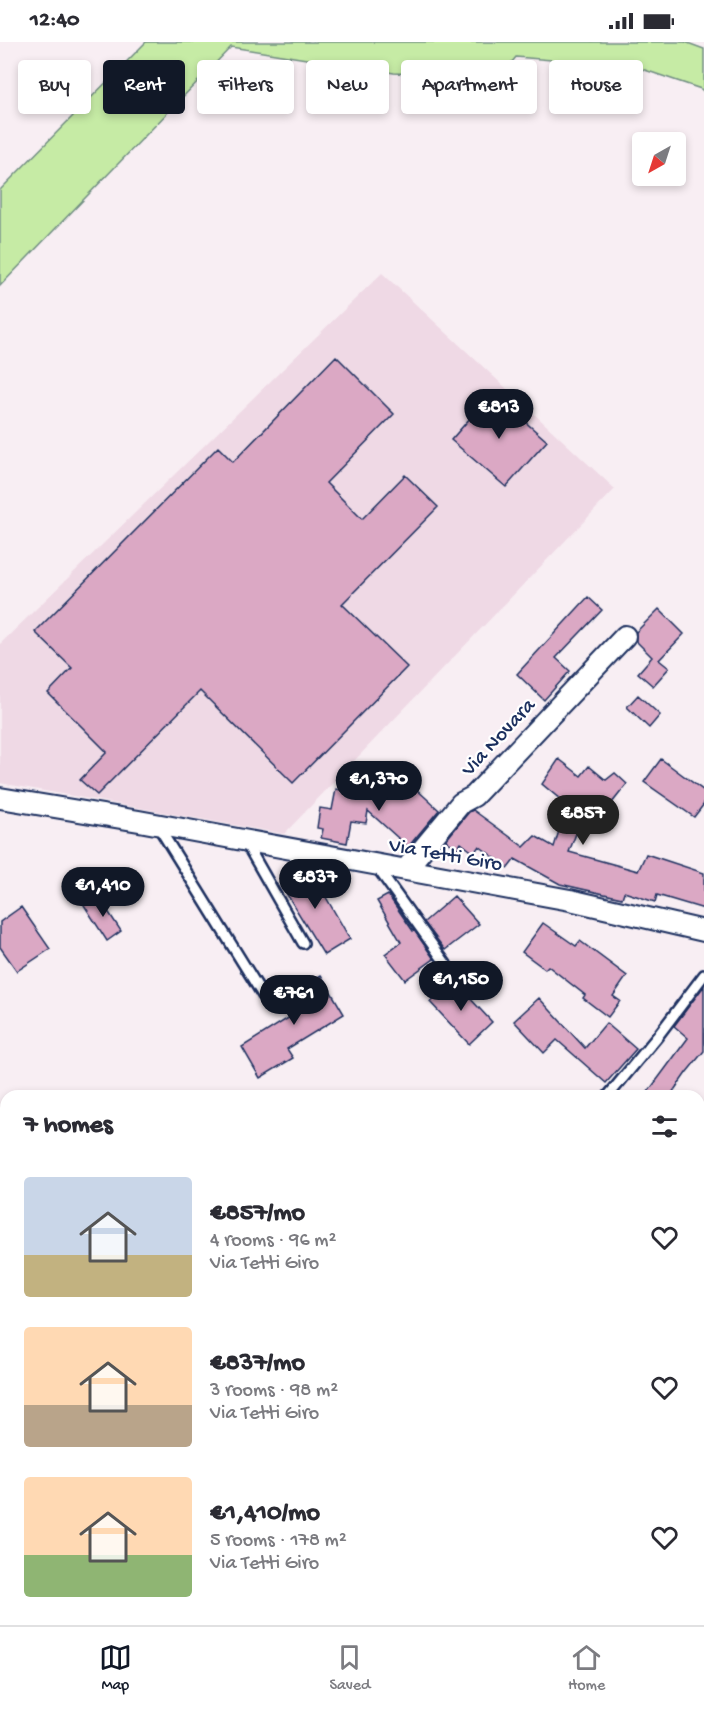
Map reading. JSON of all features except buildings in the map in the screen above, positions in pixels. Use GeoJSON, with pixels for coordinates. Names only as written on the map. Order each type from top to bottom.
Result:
{"type":"FeatureCollection","features":[{"type":"Feature","properties":{"kind":"street","name":"Via Novara"},"geometry":{"type":"LineString","coordinates":[[406,869],[460,803],[474,796],[625,636]]}},
{"type":"Feature","properties":{"kind":"street","name":"Via Tetti Giro"},"geometry":{"type":"LineString","coordinates":[[0,798],[406,869],[570,900],[704,931]]}},
{"type":"Feature","properties":{"kind":"lane"},"geometry":{"type":"LineString","coordinates":[[157,825],[267,1002]]}},
{"type":"Feature","properties":{"kind":"lane"},"geometry":{"type":"LineString","coordinates":[[245,841],[303,943]]}},
{"type":"Feature","properties":{"kind":"lane"},"geometry":{"type":"LineString","coordinates":[[374,864],[446,964]]}},
{"type":"Feature","properties":{"kind":"lane"},"geometry":{"type":"LineString","coordinates":[[613,1090],[704,975]]}},
{"type":"Feature","properties":{"kind":"shaded area"},"geometry":{"type":"Polygon","coordinates":[[[382,273],[615,489],[284,834],[0,783],[0,644],[382,273]]]}},
{"type":"Feature","properties":{"kind":"green space"},"geometry":{"type":"Polygon","coordinates":[[[146,42],[685,42],[704,49],[704,92],[643,69],[643,60],[552,60],[516,57],[514,60],[401,60],[401,73],[389,72],[389,60],[312,60],[231,47],[218,60],[197,60],[197,82],[185,95],[185,60],[128,60],[146,42]]]}},
{"type":"Feature","properties":{"kind":"green space"},"geometry":{"type":"Polygon","coordinates":[[[103,86],[103,114],[166,114],[0,286],[0,190],[75,114],[91,114],[91,98],[103,86]]]}}]}
